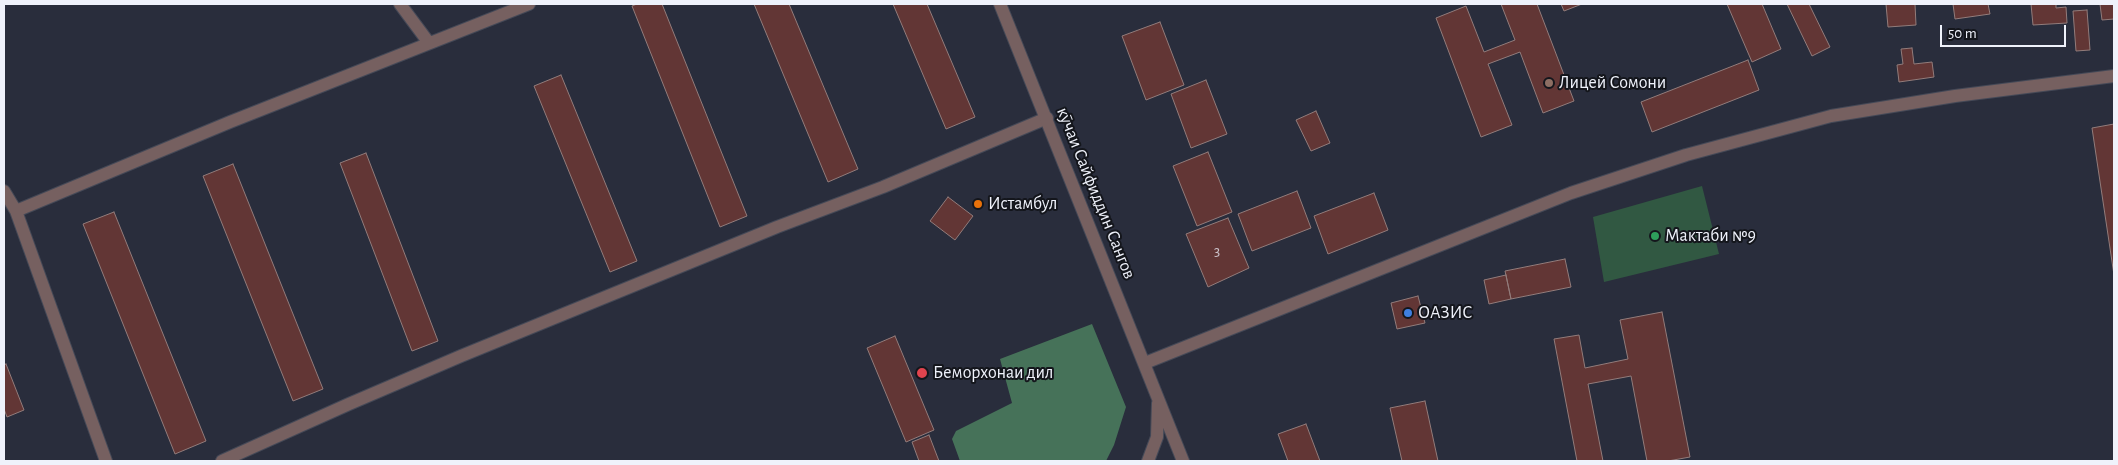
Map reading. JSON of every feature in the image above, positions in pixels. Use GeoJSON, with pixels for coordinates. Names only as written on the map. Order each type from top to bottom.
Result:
{"type":"FeatureCollection","features":[{"type":"Feature","properties":{"kind":"street"},"geometry":{"type":"LineString","coordinates":[[400,4],[429,43]]}},
{"type":"Feature","properties":{"kind":"street"},"geometry":{"type":"LineString","coordinates":[[16,212],[230,122],[529,4]]}},
{"type":"Feature","properties":{"kind":"street","name":"кӯчаи Сайфиддин Сангов"},"geometry":{"type":"LineString","coordinates":[[1000,4],[1183,461]]}},
{"type":"Feature","properties":{"kind":"street"},"geometry":{"type":"LineString","coordinates":[[1145,363],[1571,193],[1686,155],[1831,116],[1955,96],[2114,76]]}},
{"type":"Feature","properties":{"kind":"street"},"geometry":{"type":"LineString","coordinates":[[222,461],[461,356],[777,227],[883,187],[1047,118]]}},
{"type":"Feature","properties":{"kind":"street"},"geometry":{"type":"LineString","coordinates":[[4,191],[16,212],[106,461]]}},
{"type":"Feature","properties":{"kind":"street"},"geometry":{"type":"LineString","coordinates":[[1148,461],[1157,437],[1158,395]]}},
{"type":"Feature","properties":{"kind":"green space","name":"Мактаби №9"},"geometry":{"type":"Polygon","coordinates":[[[1702,186],[1719,254],[1604,282],[1593,217],[1702,186]]]}},
{"type":"Feature","properties":{"kind":"green space"},"geometry":{"type":"Polygon","coordinates":[[[1092,324],[1126,407],[1114,445],[1106,461],[960,461],[952,439],[956,431],[1012,403],[1000,359],[1092,324]]]}},
{"type":"Feature","properties":{"kind":"building"},"geometry":{"type":"Polygon","coordinates":[[[637,4],[662,4],[747,216],[720,227],[632,6],[637,4]]]}},
{"type":"Feature","properties":{"kind":"building"},"geometry":{"type":"Polygon","coordinates":[[[754,4],[789,4],[858,169],[828,182],[754,4]]]}},
{"type":"Feature","properties":{"kind":"building"},"geometry":{"type":"Polygon","coordinates":[[[893,4],[927,4],[975,117],[946,129],[893,4]]]}},
{"type":"Feature","properties":{"kind":"building","name":"Лицей Сомони"},"geometry":{"type":"Polygon","coordinates":[[[1501,4],[1537,4],[1574,101],[1543,113],[1520,52],[1488,64],[1512,125],[1481,137],[1436,18],[1466,6],[1484,52],[1515,40],[1501,4]]]}},
{"type":"Feature","properties":{"kind":"building"},"geometry":{"type":"Polygon","coordinates":[[[1561,4],[1582,4],[1564,11],[1561,4]]]}},
{"type":"Feature","properties":{"kind":"building"},"geometry":{"type":"Polygon","coordinates":[[[1727,4],[1762,4],[1781,49],[1752,62],[1727,4]]]}},
{"type":"Feature","properties":{"kind":"building"},"geometry":{"type":"Polygon","coordinates":[[[1787,4],[1809,4],[1830,47],[1812,56],[1787,4]]]}},
{"type":"Feature","properties":{"kind":"building"},"geometry":{"type":"Polygon","coordinates":[[[1886,4],[1915,4],[1916,25],[1888,27],[1886,4]]]}},
{"type":"Feature","properties":{"kind":"building"},"geometry":{"type":"Polygon","coordinates":[[[1953,4],[1988,4],[1990,14],[1955,19],[1953,4]]]}},
{"type":"Feature","properties":{"kind":"building"},"geometry":{"type":"Polygon","coordinates":[[[2031,4],[2056,4],[2056,8],[2066,7],[2067,23],[2033,25],[2031,4]]]}},
{"type":"Feature","properties":{"kind":"building"},"geometry":{"type":"Polygon","coordinates":[[[2100,4],[2114,4],[2114,19],[2102,20],[2100,4]]]}},
{"type":"Feature","properties":{"kind":"building"},"geometry":{"type":"Polygon","coordinates":[[[2087,10],[2090,50],[2076,51],[2073,11],[2087,10]]]}},
{"type":"Feature","properties":{"kind":"building"},"geometry":{"type":"Polygon","coordinates":[[[1160,22],[1184,85],[1146,100],[1122,36],[1160,22]]]}},
{"type":"Feature","properties":{"kind":"building"},"geometry":{"type":"Polygon","coordinates":[[[1912,48],[1914,64],[1932,62],[1934,77],[1899,82],[1897,65],[1903,64],[1901,49],[1912,48]]]}},
{"type":"Feature","properties":{"kind":"building"},"geometry":{"type":"Polygon","coordinates":[[[1748,60],[1759,90],[1652,132],[1641,102],[1748,60]]]}},
{"type":"Feature","properties":{"kind":"building"},"geometry":{"type":"Polygon","coordinates":[[[561,75],[637,261],[610,272],[534,86],[561,75]]]}},
{"type":"Feature","properties":{"kind":"building"},"geometry":{"type":"Polygon","coordinates":[[[1206,80],[1227,134],[1191,148],[1171,94],[1206,80]]]}},
{"type":"Feature","properties":{"kind":"building"},"geometry":{"type":"Polygon","coordinates":[[[1316,111],[1330,143],[1311,151],[1296,120],[1316,111]]]}},
{"type":"Feature","properties":{"kind":"building"},"geometry":{"type":"Polygon","coordinates":[[[2114,124],[2114,275],[2092,128],[2114,124]]]}},
{"type":"Feature","properties":{"kind":"building"},"geometry":{"type":"Polygon","coordinates":[[[1208,152],[1232,212],[1197,226],[1173,166],[1208,152]]]}},
{"type":"Feature","properties":{"kind":"building"},"geometry":{"type":"Polygon","coordinates":[[[366,153],[438,341],[412,351],[340,163],[366,153]]]}},
{"type":"Feature","properties":{"kind":"building"},"geometry":{"type":"Polygon","coordinates":[[[233,164],[323,389],[293,401],[203,176],[233,164]]]}},
{"type":"Feature","properties":{"kind":"building"},"geometry":{"type":"Polygon","coordinates":[[[1297,191],[1311,228],[1252,251],[1238,214],[1297,191]]]}},
{"type":"Feature","properties":{"kind":"building"},"geometry":{"type":"Polygon","coordinates":[[[1374,193],[1388,230],[1328,254],[1314,216],[1374,193]]]}},
{"type":"Feature","properties":{"kind":"building"},"geometry":{"type":"Polygon","coordinates":[[[948,197],[973,216],[955,240],[930,221],[948,197]]]}},
{"type":"Feature","properties":{"kind":"building"},"geometry":{"type":"Polygon","coordinates":[[[114,212],[206,441],[175,454],[83,224],[114,212]]]}},
{"type":"Feature","properties":{"kind":"building"},"geometry":{"type":"Polygon","coordinates":[[[1228,218],[1249,268],[1208,287],[1186,234],[1228,218]]]}},
{"type":"Feature","properties":{"kind":"building"},"geometry":{"type":"Polygon","coordinates":[[[1565,259],[1571,287],[1511,299],[1505,271],[1565,259]]]}},
{"type":"Feature","properties":{"kind":"building"},"geometry":{"type":"Polygon","coordinates":[[[1506,275],[1511,299],[1489,304],[1484,280],[1506,275]]]}},
{"type":"Feature","properties":{"kind":"building","name":"ОАЗИС"},"geometry":{"type":"Polygon","coordinates":[[[1418,296],[1425,323],[1397,329],[1391,303],[1418,296]]]}},
{"type":"Feature","properties":{"kind":"building"},"geometry":{"type":"Polygon","coordinates":[[[1662,312],[1690,457],[1668,461],[1647,461],[1631,376],[1588,384],[1603,461],[1577,461],[1554,339],[1579,335],[1585,368],[1628,359],[1620,320],[1662,312]]]}},
{"type":"Feature","properties":{"kind":"building"},"geometry":{"type":"Polygon","coordinates":[[[895,336],[934,430],[906,442],[867,348],[895,336]]]}},
{"type":"Feature","properties":{"kind":"building"},"geometry":{"type":"Polygon","coordinates":[[[6,364],[24,410],[7,417],[4,409],[4,365],[6,364]]]}},
{"type":"Feature","properties":{"kind":"building"},"geometry":{"type":"Polygon","coordinates":[[[1425,401],[1438,461],[1402,461],[1390,408],[1425,401]]]}},
{"type":"Feature","properties":{"kind":"building"},"geometry":{"type":"Polygon","coordinates":[[[1306,424],[1320,461],[1288,461],[1278,434],[1306,424]]]}},
{"type":"Feature","properties":{"kind":"building"},"geometry":{"type":"Polygon","coordinates":[[[929,435],[939,461],[919,461],[912,442],[929,435]]]}},
{"type":"Feature","properties":{"kind":"place","name":"Лицей Сомони"},"geometry":{"type":"Point","coordinates":[1549,83]}},
{"type":"Feature","properties":{"kind":"place","name":"Истамбул"},"geometry":{"type":"Point","coordinates":[978,204]}},
{"type":"Feature","properties":{"kind":"place","name":"Мактаби №9"},"geometry":{"type":"Point","coordinates":[1655,236]}},
{"type":"Feature","properties":{"kind":"place","name":"ОАЗИС"},"geometry":{"type":"Point","coordinates":[1408,313]}},
{"type":"Feature","properties":{"kind":"place","name":"Беморхонаи дил"},"geometry":{"type":"Point","coordinates":[922,373]}}]}
